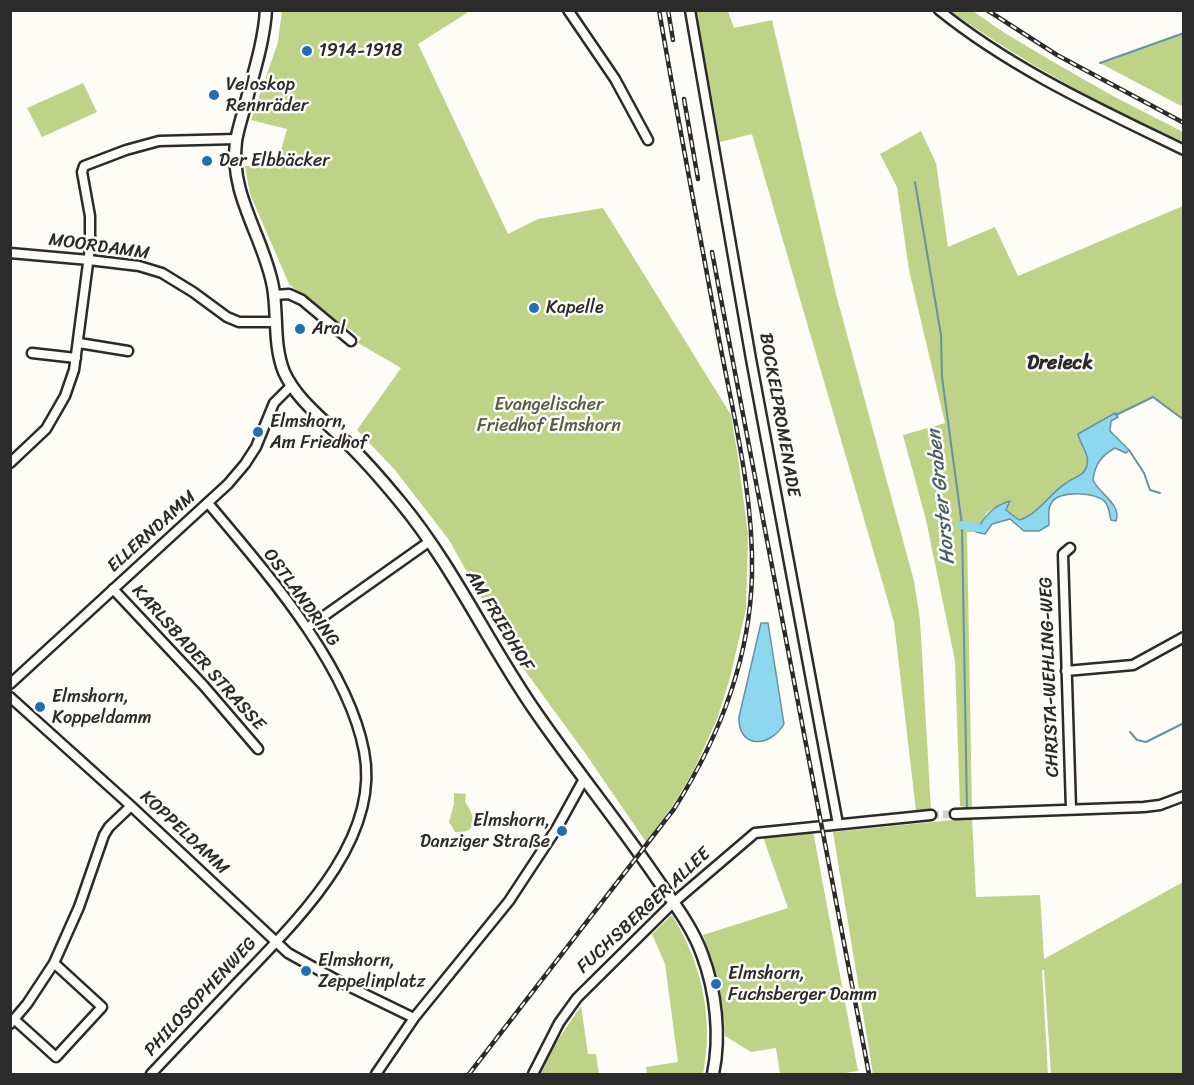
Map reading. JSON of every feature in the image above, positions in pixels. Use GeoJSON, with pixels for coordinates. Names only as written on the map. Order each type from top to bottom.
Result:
{"type":"FeatureCollection","features":[{"type":"Feature","properties":{"kind":"street","name":"AM FRIEDHOF"},"geometry":{"type":"LineString","coordinates":[[266,10],[262,36],[236,139],[236,174],[239,192],[269,269],[274,295],[276,336],[283,369],[291,386],[387,487],[430,541],[523,693],[691,930],[702,953],[711,986],[716,1022],[713,1074]]}},
{"type":"Feature","properties":{"kind":"street"},"geometry":{"type":"LineString","coordinates":[[568,10],[615,79],[648,140]]}},
{"type":"Feature","properties":{"kind":"street","name":"BOCKELPROMENADE"},"geometry":{"type":"LineString","coordinates":[[690,10],[751,359],[838,824]]}},
{"type":"Feature","properties":{"kind":"street"},"geometry":{"type":"LineString","coordinates":[[939,10],[991,47],[1052,84],[1184,150]]}},
{"type":"Feature","properties":{"kind":"street"},"geometry":{"type":"LineString","coordinates":[[10,463],[46,429],[65,396],[76,358],[89,260],[90,216],[82,178],[84,166],[126,150],[159,141],[236,139]]}},
{"type":"Feature","properties":{"kind":"street","name":"MOORDAMM"},"geometry":{"type":"LineString","coordinates":[[10,253],[139,266],[162,273],[227,317],[239,322],[276,322]]}},
{"type":"Feature","properties":{"kind":"street"},"geometry":{"type":"LineString","coordinates":[[274,295],[289,294],[302,300],[351,341]]}},
{"type":"Feature","properties":{"kind":"street"},"geometry":{"type":"LineString","coordinates":[[79,344],[128,351]]}},
{"type":"Feature","properties":{"kind":"street"},"geometry":{"type":"LineString","coordinates":[[32,353],[76,358]]}},
{"type":"Feature","properties":{"kind":"street","name":"ELLERNDAMM"},"geometry":{"type":"LineString","coordinates":[[10,684],[208,504],[245,464],[256,447],[274,403],[291,386]]}},
{"type":"Feature","properties":{"kind":"street","name":"OSTLANDRING"},"geometry":{"type":"LineString","coordinates":[[208,504],[277,587],[307,628],[339,684],[357,724],[365,753],[366,786],[356,828],[336,867],[308,906],[276,943]]}},
{"type":"Feature","properties":{"kind":"street"},"geometry":{"type":"LineString","coordinates":[[307,628],[430,541]]}},
{"type":"Feature","properties":{"kind":"street","name":"CHRISTA-WEHLING-WEG"},"geometry":{"type":"LineString","coordinates":[[1070,548],[1063,554],[1071,809]]}},
{"type":"Feature","properties":{"kind":"street","name":"KARLSBADER STRASSE"},"geometry":{"type":"LineString","coordinates":[[112,589],[204,686],[258,749]]}},
{"type":"Feature","properties":{"kind":"street"},"geometry":{"type":"LineString","coordinates":[[1066,671],[1133,665],[1184,637]]}},
{"type":"Feature","properties":{"kind":"street","name":"KOPPELDAMM"},"geometry":{"type":"LineString","coordinates":[[10,697],[288,953],[342,983],[414,1018]]}},
{"type":"Feature","properties":{"kind":"street"},"geometry":{"type":"LineString","coordinates":[[376,1074],[414,1018],[509,901],[557,828],[584,779]]}},
{"type":"Feature","properties":{"kind":"street"},"geometry":{"type":"LineString","coordinates":[[955,814],[1143,807],[1160,805],[1184,796]]}},
{"type":"Feature","properties":{"kind":"street"},"geometry":{"type":"LineString","coordinates":[[54,963],[102,1007],[56,1057],[13,1022],[54,963],[79,907],[104,835],[131,806]]}},
{"type":"Feature","properties":{"kind":"street","name":"FUCHSBERGER ALLEE"},"geometry":{"type":"LineString","coordinates":[[533,1074],[559,1023],[577,998],[674,903],[755,833],[931,816]]}},
{"type":"Feature","properties":{"kind":"street","name":"PHILOSOPHENWEG"},"geometry":{"type":"LineString","coordinates":[[151,1074],[276,943]]}},
{"type":"Feature","properties":{"kind":"green space","name":"Evangelischer Friedhof Elmshorn"},"geometry":{"type":"Polygon","coordinates":[[[282,11],[470,11],[418,44],[508,234],[538,219],[603,208],[731,415],[748,535],[746,609],[730,678],[717,719],[693,772],[672,807],[646,842],[515,657],[449,540],[395,470],[357,430],[401,368],[358,343],[361,338],[350,329],[342,329],[289,284],[250,194],[245,166],[276,168],[287,129],[251,120],[278,42],[282,11]]]}},
{"type":"Feature","properties":{"kind":"green space"},"geometry":{"type":"Polygon","coordinates":[[[696,11],[728,11],[734,28],[772,20],[836,294],[914,581],[920,620],[931,810],[916,811],[894,622],[752,134],[720,142],[696,11]]]}},
{"type":"Feature","properties":{"kind":"green space"},"geometry":{"type":"Polygon","coordinates":[[[950,11],[973,11],[1055,63],[1183,132],[1183,144],[1064,82],[1006,48],[950,11]]]}},
{"type":"Feature","properties":{"kind":"green space"},"geometry":{"type":"Polygon","coordinates":[[[1183,33],[1183,107],[1100,63],[1183,33]]]}},
{"type":"Feature","properties":{"kind":"green space"},"geometry":{"type":"Polygon","coordinates":[[[83,83],[97,112],[42,137],[27,108],[83,83]]]}},
{"type":"Feature","properties":{"kind":"green space"},"geometry":{"type":"Polygon","coordinates":[[[921,131],[936,163],[948,247],[995,227],[1018,276],[1183,206],[1183,420],[1153,397],[1116,415],[1115,413],[1078,434],[1087,458],[1086,469],[1060,488],[1033,514],[1019,520],[1005,510],[996,507],[987,512],[976,532],[967,532],[972,809],[960,806],[955,661],[926,520],[903,435],[945,423],[909,270],[897,187],[880,154],[921,131]]]}},
{"type":"Feature","properties":{"kind":"green space"},"geometry":{"type":"Polygon","coordinates":[[[454,793],[466,794],[465,802],[473,818],[468,831],[455,832],[449,822],[454,804],[454,793]]]}},
{"type":"Feature","properties":{"kind":"green space"},"geometry":{"type":"Polygon","coordinates":[[[972,818],[976,897],[1040,895],[1044,959],[1183,882],[1183,1074],[1051,1074],[1044,970],[1042,970],[1048,1074],[873,1074],[833,832],[972,818]]]}},
{"type":"Feature","properties":{"kind":"green space"},"geometry":{"type":"Polygon","coordinates":[[[813,831],[858,1071],[839,1074],[780,1074],[776,1048],[751,1052],[725,1036],[718,985],[703,935],[788,908],[762,834],[813,831]]]}},
{"type":"Feature","properties":{"kind":"green space"},"geometry":{"type":"Polygon","coordinates":[[[672,915],[691,953],[703,992],[707,1032],[703,1074],[647,1074],[646,1067],[678,1062],[665,964],[652,934],[672,915]]]}},
{"type":"Feature","properties":{"kind":"green space"},"geometry":{"type":"Polygon","coordinates":[[[581,1006],[588,1054],[596,1054],[599,1074],[540,1074],[549,1053],[581,1006]]]}},
{"type":"Feature","properties":{"kind":"water"},"geometry":{"type":"Polygon","coordinates":[[[1115,413],[1118,417],[1111,421],[1110,431],[1129,450],[1126,453],[1115,448],[1106,454],[1095,469],[1093,480],[1116,509],[1116,521],[1111,520],[1108,506],[1101,499],[1087,494],[1070,494],[1056,498],[1052,502],[1049,510],[1049,525],[1039,531],[1024,531],[1010,519],[992,524],[985,534],[976,532],[986,517],[998,506],[1010,501],[1006,510],[1019,520],[1032,514],[1060,487],[1082,474],[1088,461],[1078,434],[1115,413]]]}},
{"type":"Feature","properties":{"kind":"water"},"geometry":{"type":"Polygon","coordinates":[[[761,623],[768,623],[784,724],[771,737],[756,742],[744,735],[740,728],[739,717],[761,623]]]}},
{"type":"Feature","properties":{"kind":"waterway"},"geometry":{"type":"LineString","coordinates":[[1100,63],[1184,33]]}},
{"type":"Feature","properties":{"kind":"waterway","name":"Horster Graben"},"geometry":{"type":"LineString","coordinates":[[915,182],[941,335],[942,377],[962,525],[967,811]]}},
{"type":"Feature","properties":{"kind":"waterway"},"geometry":{"type":"LineString","coordinates":[[1116,415],[1153,397],[1184,420]]}},
{"type":"Feature","properties":{"kind":"waterway"},"geometry":{"type":"LineString","coordinates":[[1129,450],[1144,473],[1150,490],[1160,493]]}},
{"type":"Feature","properties":{"kind":"waterway"},"geometry":{"type":"LineString","coordinates":[[962,525],[978,528]]}},
{"type":"Feature","properties":{"kind":"waterway"},"geometry":{"type":"LineString","coordinates":[[1130,732],[1137,740],[1146,742],[1184,723]]}},
{"type":"Feature","properties":{"kind":"tunnel"},"geometry":{"type":"LineString","coordinates":[[931,815],[955,814]]}},
{"type":"Feature","properties":{"kind":"railway"},"geometry":{"type":"LineString","coordinates":[[469,1074],[674,809],[718,726],[738,668],[745,637],[752,575],[752,543],[745,480],[659,10]]}},
{"type":"Feature","properties":{"kind":"railway"},"geometry":{"type":"LineString","coordinates":[[668,10],[673,40]]}},
{"type":"Feature","properties":{"kind":"railway"},"geometry":{"type":"LineString","coordinates":[[987,10],[1057,55],[1184,123]]}},
{"type":"Feature","properties":{"kind":"railway"},"geometry":{"type":"LineString","coordinates":[[684,99],[698,179]]}},
{"type":"Feature","properties":{"kind":"railway"},"geometry":{"type":"LineString","coordinates":[[712,252],[869,1074]]}},
{"type":"Feature","properties":{"kind":"place","name":"1914-1918"},"geometry":{"type":"Point","coordinates":[307,51]}},
{"type":"Feature","properties":{"kind":"place","name":"Veloskop Rennräder"},"geometry":{"type":"Point","coordinates":[214,95]}},
{"type":"Feature","properties":{"kind":"place","name":"Der Elbbäcker"},"geometry":{"type":"Point","coordinates":[207,161]}},
{"type":"Feature","properties":{"kind":"place","name":"Kapelle"},"geometry":{"type":"Point","coordinates":[534,308]}},
{"type":"Feature","properties":{"kind":"place","name":"Aral"},"geometry":{"type":"Point","coordinates":[300,329]}},
{"type":"Feature","properties":{"kind":"place","name":"Elmshorn, Am Friedhof"},"geometry":{"type":"Point","coordinates":[258,432]}},
{"type":"Feature","properties":{"kind":"place","name":"Elmshorn, Koppeldamm"},"geometry":{"type":"Point","coordinates":[40,707]}},
{"type":"Feature","properties":{"kind":"place","name":"Elmshorn, Danziger Straße"},"geometry":{"type":"Point","coordinates":[562,831]}},
{"type":"Feature","properties":{"kind":"place","name":"Elmshorn, Zeppelinplatz"},"geometry":{"type":"Point","coordinates":[306,971]}},
{"type":"Feature","properties":{"kind":"place","name":"Elmshorn, Fuchsberger Damm"},"geometry":{"type":"Point","coordinates":[716,984]}},
{"type":"Feature","properties":{"kind":"district","name":"Dreieck"},"geometry":{"type":"Point","coordinates":[1060,364]}}]}
